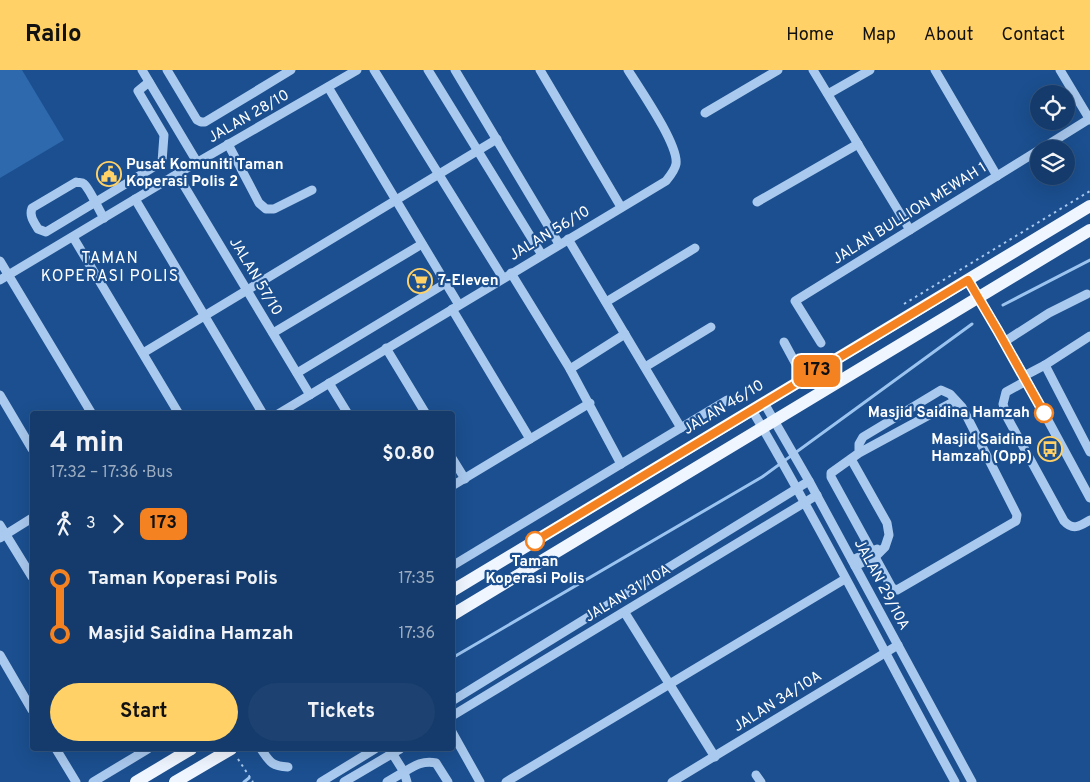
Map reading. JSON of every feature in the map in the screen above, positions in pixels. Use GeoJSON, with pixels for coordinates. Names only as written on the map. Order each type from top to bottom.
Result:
{"type":"FeatureCollection","features":[{"type":"Feature","properties":{"kind":"main road","name":"JALAN 46/10"},"geometry":{"type":"LineString","coordinates":[[455,589],[1090,206]]}},
{"type":"Feature","properties":{"kind":"main road"},"geometry":{"type":"LineString","coordinates":[[455,613],[1090,230]]}},
{"type":"Feature","properties":{"kind":"main road"},"geometry":{"type":"LineString","coordinates":[[136,782],[188,751]]}},
{"type":"Feature","properties":{"kind":"main road"},"geometry":{"type":"LineString","coordinates":[[176,782],[234,753]]}},
{"type":"Feature","properties":{"kind":"street"},"geometry":{"type":"LineString","coordinates":[[142,70],[198,162]]}},
{"type":"Feature","properties":{"kind":"street"},"geometry":{"type":"LineString","coordinates":[[167,70],[197,120],[205,122],[291,70]]}},
{"type":"Feature","properties":{"kind":"street","name":"JALAN 28/10"},"geometry":{"type":"LineString","coordinates":[[0,280],[134,199],[328,87],[344,73],[357,70]]}},
{"type":"Feature","properties":{"kind":"street"},"geometry":{"type":"LineString","coordinates":[[374,70],[440,174],[570,369],[590,403],[621,464]]}},
{"type":"Feature","properties":{"kind":"street"},"geometry":{"type":"LineString","coordinates":[[428,70],[542,255]]}},
{"type":"Feature","properties":{"kind":"street"},"geometry":{"type":"LineString","coordinates":[[455,70],[559,244]]}},
{"type":"Feature","properties":{"kind":"street"},"geometry":{"type":"LineString","coordinates":[[540,70],[622,207]]}},
{"type":"Feature","properties":{"kind":"street","name":"JALAN 56/10"},"geometry":{"type":"LineString","coordinates":[[283,411],[666,181],[676,164],[675,152],[628,70]]}},
{"type":"Feature","properties":{"kind":"street"},"geometry":{"type":"LineString","coordinates":[[705,113],[778,70]]}},
{"type":"Feature","properties":{"kind":"street"},"geometry":{"type":"LineString","coordinates":[[813,70],[910,230]]}},
{"type":"Feature","properties":{"kind":"street"},"geometry":{"type":"LineString","coordinates":[[828,94],[870,70]]}},
{"type":"Feature","properties":{"kind":"street"},"geometry":{"type":"LineString","coordinates":[[935,70],[997,176]]}},
{"type":"Feature","properties":{"kind":"street"},"geometry":{"type":"LineString","coordinates":[[1060,70],[1090,119]]}},
{"type":"Feature","properties":{"kind":"street"},"geometry":{"type":"LineString","coordinates":[[104,218],[95,202],[84,184],[76,182],[32,208],[30,215],[38,229],[46,232],[95,202],[144,172],[162,162],[164,135],[138,91],[149,82]]}},
{"type":"Feature","properties":{"kind":"street"},"geometry":{"type":"LineString","coordinates":[[328,87],[446,283],[455,307],[530,439]]}},
{"type":"Feature","properties":{"kind":"street","name":"JALAN BULLION MEWAH 1"},"geometry":{"type":"LineString","coordinates":[[1056,140],[1090,119]]}},
{"type":"Feature","properties":{"kind":"street"},"geometry":{"type":"LineString","coordinates":[[143,353],[497,139]]}},
{"type":"Feature","properties":{"kind":"street"},"geometry":{"type":"LineString","coordinates":[[228,144],[259,204],[266,209],[274,209],[312,190]]}},
{"type":"Feature","properties":{"kind":"street"},"geometry":{"type":"LineString","coordinates":[[757,202],[858,144]]}},
{"type":"Feature","properties":{"kind":"street","name":"JALAN BULLION MEWAH 1"},"geometry":{"type":"LineString","coordinates":[[821,343],[795,301],[1030,156]]}},
{"type":"Feature","properties":{"kind":"street"},"geometry":{"type":"LineString","coordinates":[[144,172],[154,188]]}},
{"type":"Feature","properties":{"kind":"street","name":"JALAN 57/10"},"geometry":{"type":"LineString","coordinates":[[177,174],[310,395]]}},
{"type":"Feature","properties":{"kind":"street"},"geometry":{"type":"LineString","coordinates":[[134,199],[261,411]]}},
{"type":"Feature","properties":{"kind":"street"},"geometry":{"type":"LineString","coordinates":[[73,237],[177,411]]}},
{"type":"Feature","properties":{"kind":"street"},"geometry":{"type":"LineString","coordinates":[[568,239],[681,428]]}},
{"type":"Feature","properties":{"kind":"street"},"geometry":{"type":"LineString","coordinates":[[273,333],[422,244]]}},
{"type":"Feature","properties":{"kind":"street"},"geometry":{"type":"LineString","coordinates":[[606,302],[695,248]]}},
{"type":"Feature","properties":{"kind":"street"},"geometry":{"type":"LineString","coordinates":[[0,261],[90,411]]}},
{"type":"Feature","properties":{"kind":"street"},"geometry":{"type":"LineString","coordinates":[[968,280],[1090,498]]}},
{"type":"Feature","properties":{"kind":"street"},"geometry":{"type":"LineString","coordinates":[[297,373],[446,283]]}},
{"type":"Feature","properties":{"kind":"street"},"geometry":{"type":"LineString","coordinates":[[1004,342],[1049,313],[1087,294]]}},
{"type":"Feature","properties":{"kind":"street"},"geometry":{"type":"LineString","coordinates":[[645,367],[711,327]]}},
{"type":"Feature","properties":{"kind":"street"},"geometry":{"type":"LineString","coordinates":[[570,369],[626,334]]}},
{"type":"Feature","properties":{"kind":"street"},"geometry":{"type":"LineString","coordinates":[[1090,336],[1006,392],[1003,404],[1007,417],[1064,521],[1070,527],[1077,528],[1090,520]]}},
{"type":"Feature","properties":{"kind":"street"},"geometry":{"type":"LineString","coordinates":[[784,342],[804,379]]}},
{"type":"Feature","properties":{"kind":"street"},"geometry":{"type":"LineString","coordinates":[[386,348],[424,411]]}},
{"type":"Feature","properties":{"kind":"street"},"geometry":{"type":"LineString","coordinates":[[1046,365],[1090,452]]}},
{"type":"Feature","properties":{"kind":"street"},"geometry":{"type":"LineString","coordinates":[[329,383],[346,411]]}},
{"type":"Feature","properties":{"kind":"street"},"geometry":{"type":"LineString","coordinates":[[859,453],[859,444],[863,437],[941,390],[950,394],[962,407],[1018,515],[1016,521],[897,590],[892,588],[831,477],[832,470],[859,453],[955,401]]}},
{"type":"Feature","properties":{"kind":"street"},"geometry":{"type":"LineString","coordinates":[[0,395],[30,446]]}},
{"type":"Feature","properties":{"kind":"street","name":"JALAN 46/10"},"geometry":{"type":"LineString","coordinates":[[455,564],[727,400]]}},
{"type":"Feature","properties":{"kind":"street"},"geometry":{"type":"LineString","coordinates":[[455,484],[590,403]]}},
{"type":"Feature","properties":{"kind":"street","name":"JALAN 29/10A"},"geometry":{"type":"LineString","coordinates":[[764,403],[817,495],[972,782]]}},
{"type":"Feature","properties":{"kind":"street","name":"JALAN 29/10A"},"geometry":{"type":"LineString","coordinates":[[752,410],[805,502],[884,653],[955,782]]}},
{"type":"Feature","properties":{"kind":"street"},"geometry":{"type":"LineString","coordinates":[[851,459],[887,523],[889,535],[885,547],[854,563]]}},
{"type":"Feature","properties":{"kind":"street"},"geometry":{"type":"LineString","coordinates":[[455,463],[465,478]]}},
{"type":"Feature","properties":{"kind":"street","name":"JALAN 31/10A"},"geometry":{"type":"LineString","coordinates":[[455,699],[809,481]]}},
{"type":"Feature","properties":{"kind":"street","name":"JALAN 31/10A"},"geometry":{"type":"LineString","coordinates":[[455,714],[817,495]]}},
{"type":"Feature","properties":{"kind":"street"},"geometry":{"type":"LineString","coordinates":[[3,536],[30,519]]}},
{"type":"Feature","properties":{"kind":"street"},"geometry":{"type":"LineString","coordinates":[[0,525],[3,536],[30,574]]}},
{"type":"Feature","properties":{"kind":"street"},"geometry":{"type":"LineString","coordinates":[[506,782],[845,579]]}},
{"type":"Feature","properties":{"kind":"street"},"geometry":{"type":"LineString","coordinates":[[625,613],[715,757]]}},
{"type":"Feature","properties":{"kind":"street","name":"JALAN 34/10A"},"geometry":{"type":"LineString","coordinates":[[672,782],[898,645]]}},
{"type":"Feature","properties":{"kind":"street"},"geometry":{"type":"LineString","coordinates":[[0,655],[30,707]]}},
{"type":"Feature","properties":{"kind":"street"},"geometry":{"type":"LineString","coordinates":[[455,737],[480,782]]}},
{"type":"Feature","properties":{"kind":"street"},"geometry":{"type":"LineString","coordinates":[[57,751],[76,782]]}},
{"type":"Feature","properties":{"kind":"street"},"geometry":{"type":"LineString","coordinates":[[262,751],[272,764],[288,767]]}},
{"type":"Feature","properties":{"kind":"street"},"geometry":{"type":"LineString","coordinates":[[321,782],[372,751]]}},
{"type":"Feature","properties":{"kind":"street"},"geometry":{"type":"LineString","coordinates":[[344,782],[396,751],[407,782]]}},
{"type":"Feature","properties":{"kind":"street"},"geometry":{"type":"LineString","coordinates":[[93,782],[136,752]]}},
{"type":"Feature","properties":{"kind":"street"},"geometry":{"type":"LineString","coordinates":[[387,782],[421,763],[429,761],[436,762],[448,782]]}},
{"type":"Feature","properties":{"kind":"path"},"geometry":{"type":"LineString","coordinates":[[234,753],[253,782]]}},
{"type":"Feature","properties":{"kind":"shaded area"},"geometry":{"type":"Polygon","coordinates":[[[0,70],[22,70],[64,140],[0,178],[0,70]]]}},
{"type":"Feature","properties":{"kind":"waterway"},"geometry":{"type":"LineString","coordinates":[[1003,305],[1090,260]]}},
{"type":"Feature","properties":{"kind":"waterway"},"geometry":{"type":"LineString","coordinates":[[455,656],[762,477],[972,324]]}},
{"type":"Feature","properties":{"kind":"waterway"},"geometry":{"type":"LineString","coordinates":[[244,782],[249,778]]}},
{"type":"Feature","properties":{"kind":"bus line","name":"173"},"geometry":{"type":"LineString","coordinates":[[535,541],[968,280],[1044,413]]}},
{"type":"Feature","properties":{"kind":"place","name":"Pusat Komuniti Taman Koperasi Polis 2"},"geometry":{"type":"Point","coordinates":[109,174]}},
{"type":"Feature","properties":{"kind":"place","name":"7-Eleven"},"geometry":{"type":"Point","coordinates":[420,281]}},
{"type":"Feature","properties":{"kind":"place","name":"Masjid Saidina Hamzah"},"geometry":{"type":"Point","coordinates":[1044,413]}},
{"type":"Feature","properties":{"kind":"place","name":"Masjid Saidina Hamzah (Opp)"},"geometry":{"type":"Point","coordinates":[1050,449]}},
{"type":"Feature","properties":{"kind":"place","name":"Taman Koperasi Polis"},"geometry":{"type":"Point","coordinates":[535,541]}},
{"type":"Feature","properties":{"kind":"district","name":"TAMAN KOPERASI POLIS"},"geometry":{"type":"Point","coordinates":[110,268]}}]}
